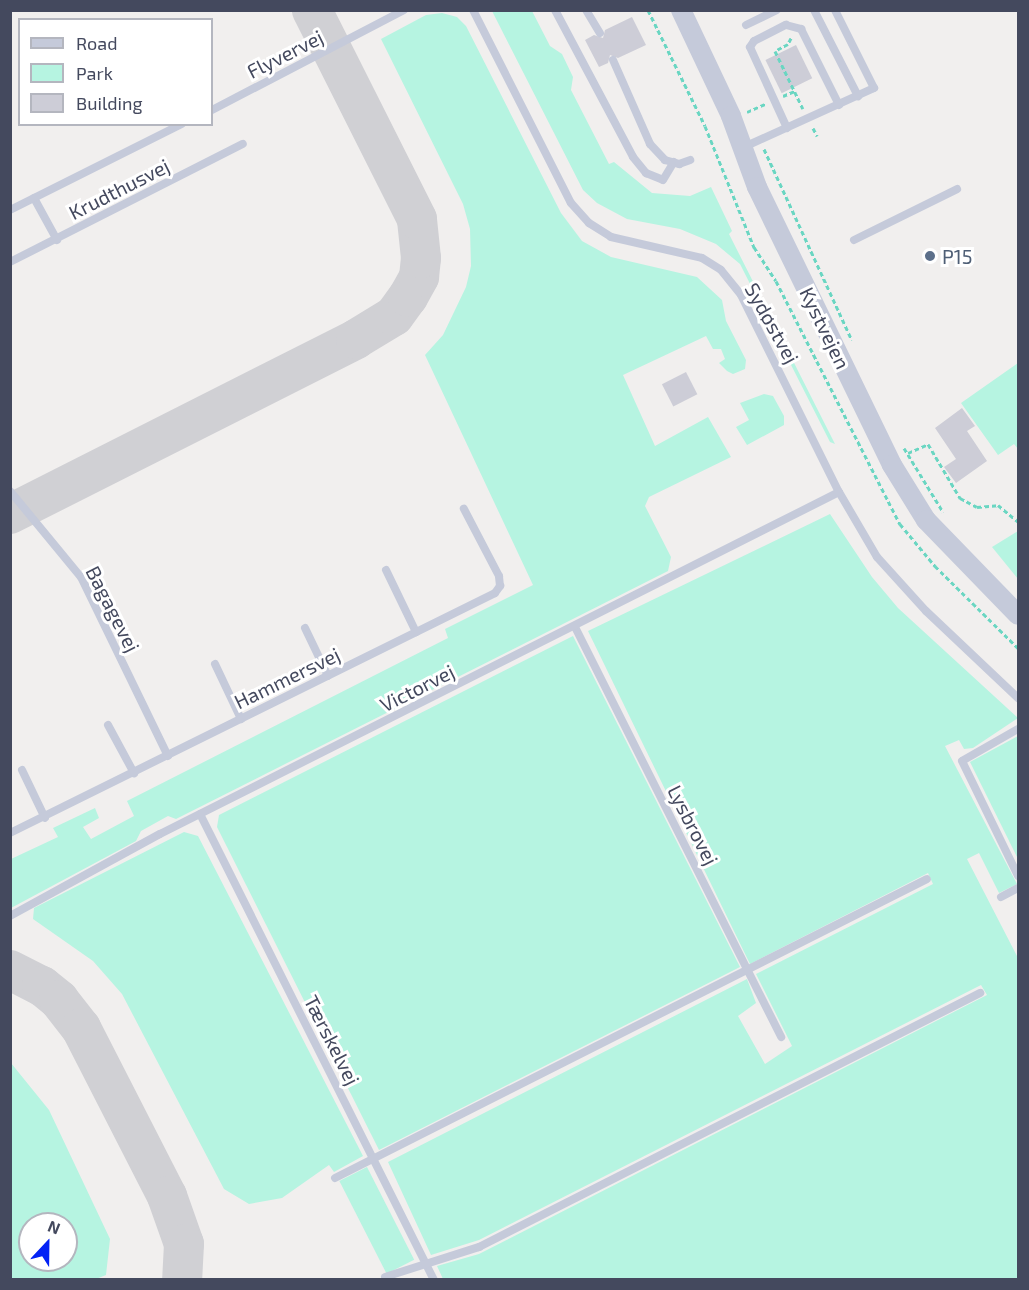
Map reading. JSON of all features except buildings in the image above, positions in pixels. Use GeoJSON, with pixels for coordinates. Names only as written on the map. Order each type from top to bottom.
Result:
{"type":"FeatureCollection","features":[{"type":"Feature","properties":{"kind":"street","name":"Kystvejen"},"geometry":{"type":"LineString","coordinates":[[681,10],[741,109],[752,144],[757,188],[898,457],[926,520],[1018,615]]}},
{"type":"Feature","properties":{"kind":"lane","name":"Flyvervej"},"geometry":{"type":"LineString","coordinates":[[213,109],[404,10]]}},
{"type":"Feature","properties":{"kind":"lane","name":"Sydøstvej"},"geometry":{"type":"LineString","coordinates":[[473,10],[571,203],[589,223],[611,237],[702,258],[721,270],[741,295],[839,492],[877,557],[898,583],[1018,698]]}},
{"type":"Feature","properties":{"kind":"lane"},"geometry":{"type":"LineString","coordinates":[[555,10],[633,157],[646,173],[663,180],[674,162]]}},
{"type":"Feature","properties":{"kind":"lane"},"geometry":{"type":"LineString","coordinates":[[586,10],[600,33]]}},
{"type":"Feature","properties":{"kind":"lane"},"geometry":{"type":"LineString","coordinates":[[746,25],[777,10]]}},
{"type":"Feature","properties":{"kind":"lane"},"geometry":{"type":"LineString","coordinates":[[814,10],[858,96]]}},
{"type":"Feature","properties":{"kind":"lane"},"geometry":{"type":"LineString","coordinates":[[752,144],[874,88],[835,10]]}},
{"type":"Feature","properties":{"kind":"lane"},"geometry":{"type":"LineString","coordinates":[[788,128],[750,47],[754,41],[786,25],[801,29],[839,105]]}},
{"type":"Feature","properties":{"kind":"lane"},"geometry":{"type":"LineString","coordinates":[[613,60],[650,144],[665,160],[674,162],[690,160]]}},
{"type":"Feature","properties":{"kind":"lane"},"geometry":{"type":"LineString","coordinates":[[10,210],[178,126]]}},
{"type":"Feature","properties":{"kind":"lane","name":"Krudthusvej"},"geometry":{"type":"LineString","coordinates":[[10,262],[243,144]]}},
{"type":"Feature","properties":{"kind":"lane"},"geometry":{"type":"LineString","coordinates":[[854,240],[957,189]]}},
{"type":"Feature","properties":{"kind":"lane"},"geometry":{"type":"LineString","coordinates":[[34,198],[57,240]]}},
{"type":"Feature","properties":{"kind":"lane","name":"Bagagevej"},"geometry":{"type":"LineString","coordinates":[[10,491],[81,577],[168,756]]}},
{"type":"Feature","properties":{"kind":"lane","name":"Victorvej"},"geometry":{"type":"LineString","coordinates":[[10,916],[200,814],[839,492]]}},
{"type":"Feature","properties":{"kind":"lane","name":"Hammersvej"},"geometry":{"type":"LineString","coordinates":[[10,833],[45,818],[495,593],[500,586],[464,509]]}},
{"type":"Feature","properties":{"kind":"lane"},"geometry":{"type":"LineString","coordinates":[[386,570],[416,632]]}},
{"type":"Feature","properties":{"kind":"lane","name":"Lysbrovej"},"geometry":{"type":"LineString","coordinates":[[575,627],[781,1038]]}},
{"type":"Feature","properties":{"kind":"lane"},"geometry":{"type":"LineString","coordinates":[[306,628],[328,676]]}},
{"type":"Feature","properties":{"kind":"lane"},"geometry":{"type":"LineString","coordinates":[[215,664],[241,719]]}},
{"type":"Feature","properties":{"kind":"lane"},"geometry":{"type":"LineString","coordinates":[[108,725],[134,773]]}},
{"type":"Feature","properties":{"kind":"lane"},"geometry":{"type":"LineString","coordinates":[[1018,729],[962,761],[1018,876]]}},
{"type":"Feature","properties":{"kind":"lane"},"geometry":{"type":"LineString","coordinates":[[22,770],[45,818]]}},
{"type":"Feature","properties":{"kind":"lane","name":"Tærskelvej"},"geometry":{"type":"LineString","coordinates":[[200,814],[434,1280]]}},
{"type":"Feature","properties":{"kind":"lane"},"geometry":{"type":"LineString","coordinates":[[335,1178],[927,879]]}},
{"type":"Feature","properties":{"kind":"lane"},"geometry":{"type":"LineString","coordinates":[[1001,897],[1018,888]]}},
{"type":"Feature","properties":{"kind":"lane"},"geometry":{"type":"LineString","coordinates":[[385,1277],[479,1247],[980,993]]}},
{"type":"Feature","properties":{"kind":"path"},"geometry":{"type":"LineString","coordinates":[[795,26],[788,44],[775,51],[817,136]]}},
{"type":"Feature","properties":{"kind":"path"},"geometry":{"type":"LineString","coordinates":[[705,126],[741,109],[774,100],[795,91]]}},
{"type":"Feature","properties":{"kind":"path"},"geometry":{"type":"LineString","coordinates":[[741,109],[752,144],[855,346]]}},
{"type":"Feature","properties":{"kind":"path"},"geometry":{"type":"LineString","coordinates":[[898,457],[901,443]]}},
{"type":"Feature","properties":{"kind":"path"},"geometry":{"type":"LineString","coordinates":[[898,457],[927,444],[960,498],[977,507],[998,505],[1018,522]]}},
{"type":"Feature","properties":{"kind":"path"},"geometry":{"type":"LineString","coordinates":[[898,457],[945,514]]}},
{"type":"Feature","properties":{"kind":"green space"},"geometry":{"type":"Polygon","coordinates":[[[492,11],[532,11],[550,46],[562,54],[573,77],[571,90],[609,164],[614,162],[652,193],[690,196],[711,187],[732,231],[729,234],[835,444],[830,442],[740,264],[716,244],[680,229],[627,219],[597,203],[583,190],[492,11]]]}},
{"type":"Feature","properties":{"kind":"green space"},"geometry":{"type":"Polygon","coordinates":[[[442,13],[457,17],[466,26],[561,213],[582,241],[611,257],[697,277],[722,300],[726,321],[746,360],[745,369],[733,374],[727,371],[719,363],[725,359],[721,349],[713,349],[706,336],[623,375],[655,446],[708,417],[731,457],[649,497],[645,506],[671,557],[668,571],[176,819],[168,816],[141,831],[136,841],[11,908],[11,859],[58,837],[53,828],[95,808],[99,818],[83,827],[91,839],[134,816],[127,801],[448,638],[445,629],[533,585],[425,355],[443,335],[466,287],[471,266],[470,229],[463,204],[381,39],[426,15],[442,13]]]}},
{"type":"Feature","properties":{"kind":"green space"},"geometry":{"type":"Polygon","coordinates":[[[1018,363],[1018,449],[1014,444],[998,455],[961,403],[1018,363]]]}},
{"type":"Feature","properties":{"kind":"green space"},"geometry":{"type":"Polygon","coordinates":[[[764,394],[773,396],[784,416],[784,425],[747,445],[736,427],[749,420],[740,403],[764,394]]]}},
{"type":"Feature","properties":{"kind":"green space"},"geometry":{"type":"Polygon","coordinates":[[[830,514],[872,577],[898,608],[1018,718],[973,748],[964,749],[959,740],[945,746],[1017,884],[999,893],[979,853],[967,859],[1018,958],[1018,1279],[443,1279],[437,1266],[479,1254],[987,995],[981,985],[479,1240],[431,1255],[388,1162],[747,979],[756,1003],[738,1016],[765,1064],[792,1046],[756,974],[933,884],[928,873],[750,964],[588,631],[830,514]]]}},
{"type":"Feature","properties":{"kind":"green space"},"geometry":{"type":"Polygon","coordinates":[[[1018,531],[1018,579],[992,547],[1018,531]]]}},
{"type":"Feature","properties":{"kind":"green space"},"geometry":{"type":"Polygon","coordinates":[[[573,636],[740,967],[379,1150],[217,827],[219,815],[573,636]]]}},
{"type":"Feature","properties":{"kind":"green space"},"geometry":{"type":"Polygon","coordinates":[[[1018,736],[1018,859],[970,762],[1018,736]]]}},
{"type":"Feature","properties":{"kind":"green space"},"geometry":{"type":"Polygon","coordinates":[[[184,832],[198,836],[363,1156],[334,1172],[329,1165],[282,1198],[249,1204],[224,1189],[122,994],[93,961],[33,919],[34,908],[184,832]]]}},
{"type":"Feature","properties":{"kind":"green space"},"geometry":{"type":"Polygon","coordinates":[[[11,1063],[49,1110],[110,1239],[106,1275],[96,1279],[11,1279],[11,1063]]]}},
{"type":"Feature","properties":{"kind":"green space"},"geometry":{"type":"Polygon","coordinates":[[[367,1167],[414,1260],[387,1274],[339,1181],[367,1167]]]}},
{"type":"Feature","properties":{"kind":"taxiway"},"geometry":{"type":"LineString","coordinates":[[10,514],[356,339],[394,316],[408,297],[419,277],[421,258],[417,219],[312,10]]}},
{"type":"Feature","properties":{"kind":"taxiway"},"geometry":{"type":"LineString","coordinates":[[10,970],[42,986],[59,1000],[81,1028],[167,1196],[184,1244],[182,1280]]}},
{"type":"Feature","properties":{"kind":"place","name":"P15"},"geometry":{"type":"Point","coordinates":[930,256]}}]}
